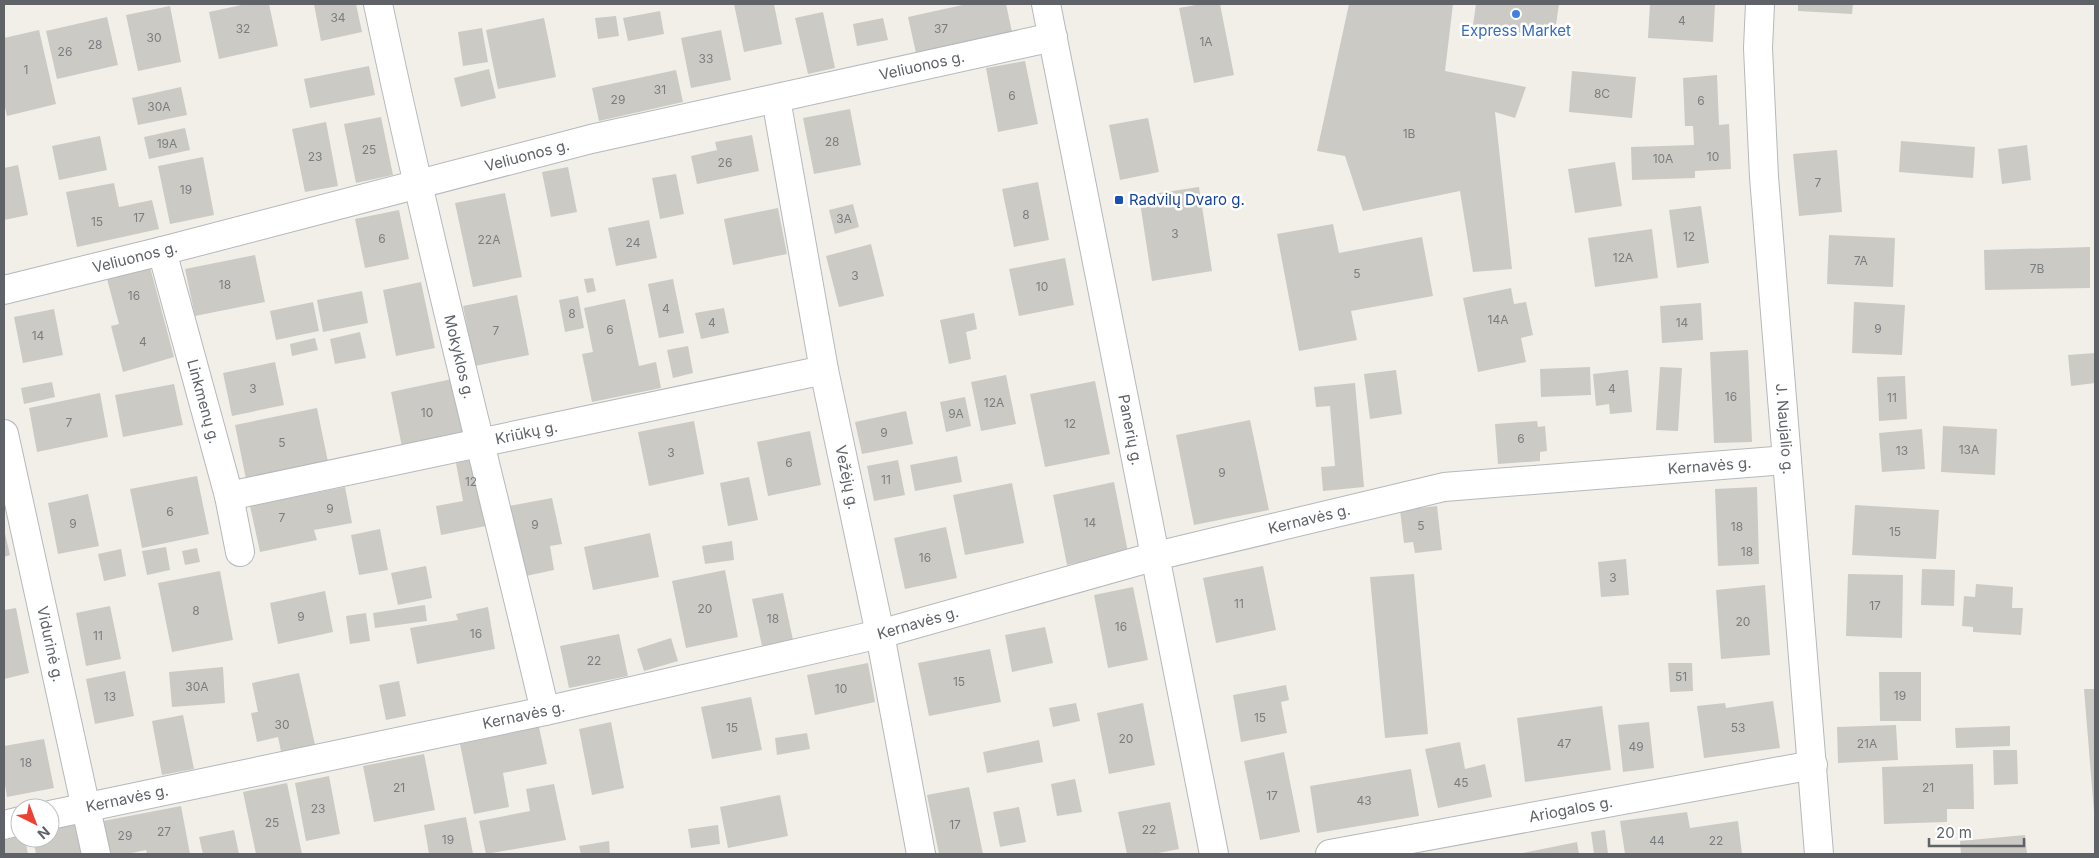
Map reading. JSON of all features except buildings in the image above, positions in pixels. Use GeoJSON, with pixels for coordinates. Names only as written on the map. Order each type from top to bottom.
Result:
{"type":"FeatureCollection","features":[{"type":"Feature","properties":{"kind":"street","name":"Mokyklos g."},"geometry":{"type":"LineString","coordinates":[[378,4],[416,185],[481,442],[545,711]]}},
{"type":"Feature","properties":{"kind":"street","name":"Panerių g."},"geometry":{"type":"LineString","coordinates":[[1046,4],[1214,854]]}},
{"type":"Feature","properties":{"kind":"street","name":"J. Naujalio g."},"geometry":{"type":"LineString","coordinates":[[1760,4],[1759,101],[1819,854]]}},
{"type":"Feature","properties":{"kind":"street","name":"Veliuonos g."},"geometry":{"type":"LineString","coordinates":[[4,290],[162,251],[591,139],[1053,37]]}},
{"type":"Feature","properties":{"kind":"street","name":"Vežėjų g."},"geometry":{"type":"LineString","coordinates":[[776,99],[824,370],[880,634],[922,854]]}},
{"type":"Feature","properties":{"kind":"street","name":"Linkmenų g."},"geometry":{"type":"LineString","coordinates":[[162,251],[229,496],[240,552]]}},
{"type":"Feature","properties":{"kind":"street","name":"Kriūkų g."},"geometry":{"type":"LineString","coordinates":[[229,496],[824,370]]}},
{"type":"Feature","properties":{"kind":"street","name":"Vidurinė g."},"geometry":{"type":"LineString","coordinates":[[4,434],[96,854]]}},
{"type":"Feature","properties":{"kind":"street","name":"Kernavės g."},"geometry":{"type":"LineString","coordinates":[[60,813],[545,711],[880,634],[1156,556],[1444,487],[1787,460]]}},
{"type":"Feature","properties":{"kind":"street","name":"Ariogalos g."},"geometry":{"type":"LineString","coordinates":[[1330,854],[1813,765]]}},
{"type":"Feature","properties":{"kind":"place","name":"Express Market"},"geometry":{"type":"Point","coordinates":[1516,14]}},
{"type":"Feature","properties":{"kind":"place","name":"Radvilų Dvaro g."},"geometry":{"type":"Point","coordinates":[1119,200]}}]}
